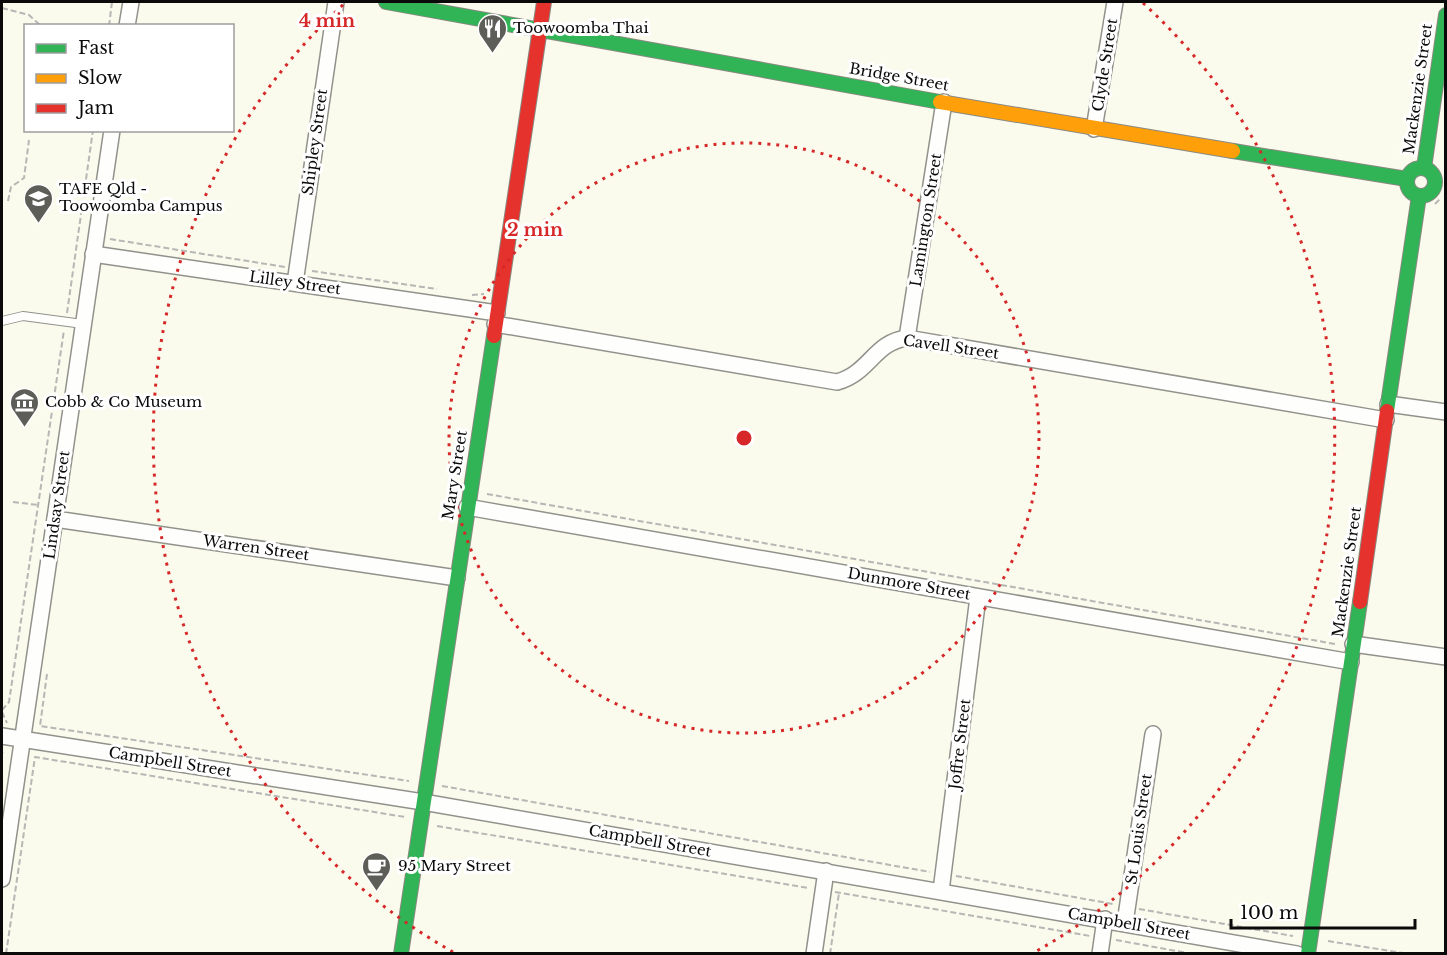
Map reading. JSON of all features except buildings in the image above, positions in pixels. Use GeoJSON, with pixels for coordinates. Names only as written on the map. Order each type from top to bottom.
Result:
{"type":"FeatureCollection","features":[{"type":"Feature","properties":{"kind":"street"},"geometry":{"type":"LineString","coordinates":[[128,24],[131,2]]}},
{"type":"Feature","properties":{"kind":"street","name":"Shipley Street"},"geometry":{"type":"LineString","coordinates":[[295,283],[336,2]]}},
{"type":"Feature","properties":{"kind":"street","name":"Bridge Street"},"geometry":{"type":"LineString","coordinates":[[386,2],[540,32],[1094,129],[1407,179]]}},
{"type":"Feature","properties":{"kind":"street","name":"Mary Street"},"geometry":{"type":"LineString","coordinates":[[401,954],[544,2]]}},
{"type":"Feature","properties":{"kind":"street","name":"Clyde Street"},"geometry":{"type":"LineString","coordinates":[[1094,129],[1115,2]]}},
{"type":"Feature","properties":{"kind":"street","name":"Mackenzie Street"},"geometry":{"type":"LineString","coordinates":[[1424,168],[1446,15]]}},
{"type":"Feature","properties":{"kind":"street","name":"Lamington Street"},"geometry":{"type":"LineString","coordinates":[[908,338],[944,102]]}},
{"type":"Feature","properties":{"kind":"street","name":"Lindsay Street"},"geometry":{"type":"LineString","coordinates":[[2,879],[112,132]]}},
{"type":"Feature","properties":{"kind":"street"},"geometry":{"type":"LineString","coordinates":[[1424,168],[1433,174],[1440,186],[1429,194],[1419,196],[1410,191],[1407,179],[1415,169],[1424,168]]}},
{"type":"Feature","properties":{"kind":"street","name":"Mackenzie Street"},"geometry":{"type":"LineString","coordinates":[[1308,954],[1419,196]]}},
{"type":"Feature","properties":{"kind":"street","name":"Lilley Street"},"geometry":{"type":"LineString","coordinates":[[93,254],[295,283],[496,319]]}},
{"type":"Feature","properties":{"kind":"street","name":"Cavell Street"},"geometry":{"type":"LineString","coordinates":[[496,319],[837,382],[859,372],[885,345],[908,338],[1386,420]]}},
{"type":"Feature","properties":{"kind":"street"},"geometry":{"type":"LineString","coordinates":[[1388,404],[1446,412]]}},
{"type":"Feature","properties":{"kind":"street","name":"Dunmore Street"},"geometry":{"type":"LineString","coordinates":[[467,507],[1351,662]]}},
{"type":"Feature","properties":{"kind":"street","name":"Warren Street"},"geometry":{"type":"LineString","coordinates":[[55,519],[457,578]]}},
{"type":"Feature","properties":{"kind":"street","name":"Joffre Street"},"geometry":{"type":"LineString","coordinates":[[941,891],[978,597]]}},
{"type":"Feature","properties":{"kind":"street"},"geometry":{"type":"LineString","coordinates":[[1353,644],[1446,657]]}},
{"type":"Feature","properties":{"kind":"street","name":"Campbell Street"},"geometry":{"type":"LineString","coordinates":[[4,729],[21,739],[423,802],[1297,954]]}},
{"type":"Feature","properties":{"kind":"street","name":"St Louis Street"},"geometry":{"type":"LineString","coordinates":[[1125,923],[1153,734]]}},
{"type":"Feature","properties":{"kind":"street"},"geometry":{"type":"LineString","coordinates":[[814,954],[826,871]]}},
{"type":"Feature","properties":{"kind":"street"},"geometry":{"type":"LineString","coordinates":[[1100,954],[1105,919]]}},
{"type":"Feature","properties":{"kind":"lane"},"geometry":{"type":"LineString","coordinates":[[2,321],[23,316],[83,324]]}},
{"type":"Feature","properties":{"kind":"path"},"geometry":{"type":"LineString","coordinates":[[109,24],[112,2]]}},
{"type":"Feature","properties":{"kind":"path"},"geometry":{"type":"LineString","coordinates":[[2,8],[29,15],[39,24]]}},
{"type":"Feature","properties":{"kind":"path"},"geometry":{"type":"LineString","coordinates":[[4,729],[2,711],[9,702],[93,132]]}},
{"type":"Feature","properties":{"kind":"path"},"geometry":{"type":"LineString","coordinates":[[8,201],[11,187],[24,178],[29,140]]}},
{"type":"Feature","properties":{"kind":"path"},"geometry":{"type":"LineString","coordinates":[[487,494],[1335,644]]}},
{"type":"Feature","properties":{"kind":"path"},"geometry":{"type":"LineString","coordinates":[[13,502],[38,505]]}},
{"type":"Feature","properties":{"kind":"path"},"geometry":{"type":"LineString","coordinates":[[40,726],[409,781]]}},
{"type":"Feature","properties":{"kind":"path"},"geometry":{"type":"LineString","coordinates":[[6,954],[35,757],[405,816]]}},
{"type":"Feature","properties":{"kind":"path"},"geometry":{"type":"LineString","coordinates":[[442,786],[1294,936]]}},
{"type":"Feature","properties":{"kind":"path"},"geometry":{"type":"LineString","coordinates":[[830,954],[839,893]]}},
{"type":"Feature","properties":{"kind":"path"},"geometry":{"type":"LineString","coordinates":[[1325,941],[1409,954]]}},
{"type":"Feature","properties":{"kind":"traffic: fast"},"geometry":{"type":"LineString","coordinates":[[386,2],[940,102]]}},
{"type":"Feature","properties":{"kind":"traffic: fast"},"geometry":{"type":"LineString","coordinates":[[1424,168],[1446,15]]}},
{"type":"Feature","properties":{"kind":"traffic: fast"},"geometry":{"type":"LineString","coordinates":[[1233,151],[1407,179]]}},
{"type":"Feature","properties":{"kind":"traffic: fast"},"geometry":{"type":"LineString","coordinates":[[1421,168],[1431,172],[1435,182],[1431,192],[1421,196],[1411,192],[1407,182],[1411,172],[1421,168]]}},
{"type":"Feature","properties":{"kind":"traffic: fast"},"geometry":{"type":"LineString","coordinates":[[1387,411],[1419,196]]}},
{"type":"Feature","properties":{"kind":"traffic: fast"},"geometry":{"type":"LineString","coordinates":[[401,954],[494,336]]}},
{"type":"Feature","properties":{"kind":"traffic: fast"},"geometry":{"type":"LineString","coordinates":[[1308,954],[1360,602]]}},
{"type":"Feature","properties":{"kind":"traffic: slow"},"geometry":{"type":"LineString","coordinates":[[940,102],[1233,151]]}},
{"type":"Feature","properties":{"kind":"traffic: jam"},"geometry":{"type":"LineString","coordinates":[[494,336],[544,2]]}},
{"type":"Feature","properties":{"kind":"traffic: jam"},"geometry":{"type":"LineString","coordinates":[[1360,602],[1387,411]]}},
{"type":"Feature","properties":{"kind":"place","name":"Toowoomba Thai"},"geometry":{"type":"Point","coordinates":[492,54]}},
{"type":"Feature","properties":{"kind":"place","name":"TAFE Qld - Toowoomba Campus"},"geometry":{"type":"Point","coordinates":[38,224]}},
{"type":"Feature","properties":{"kind":"place","name":"Cobb & Co Museum"},"geometry":{"type":"Point","coordinates":[24,428]}},
{"type":"Feature","properties":{"kind":"place","name":"95 Mary Street"},"geometry":{"type":"Point","coordinates":[377,892]}}]}
